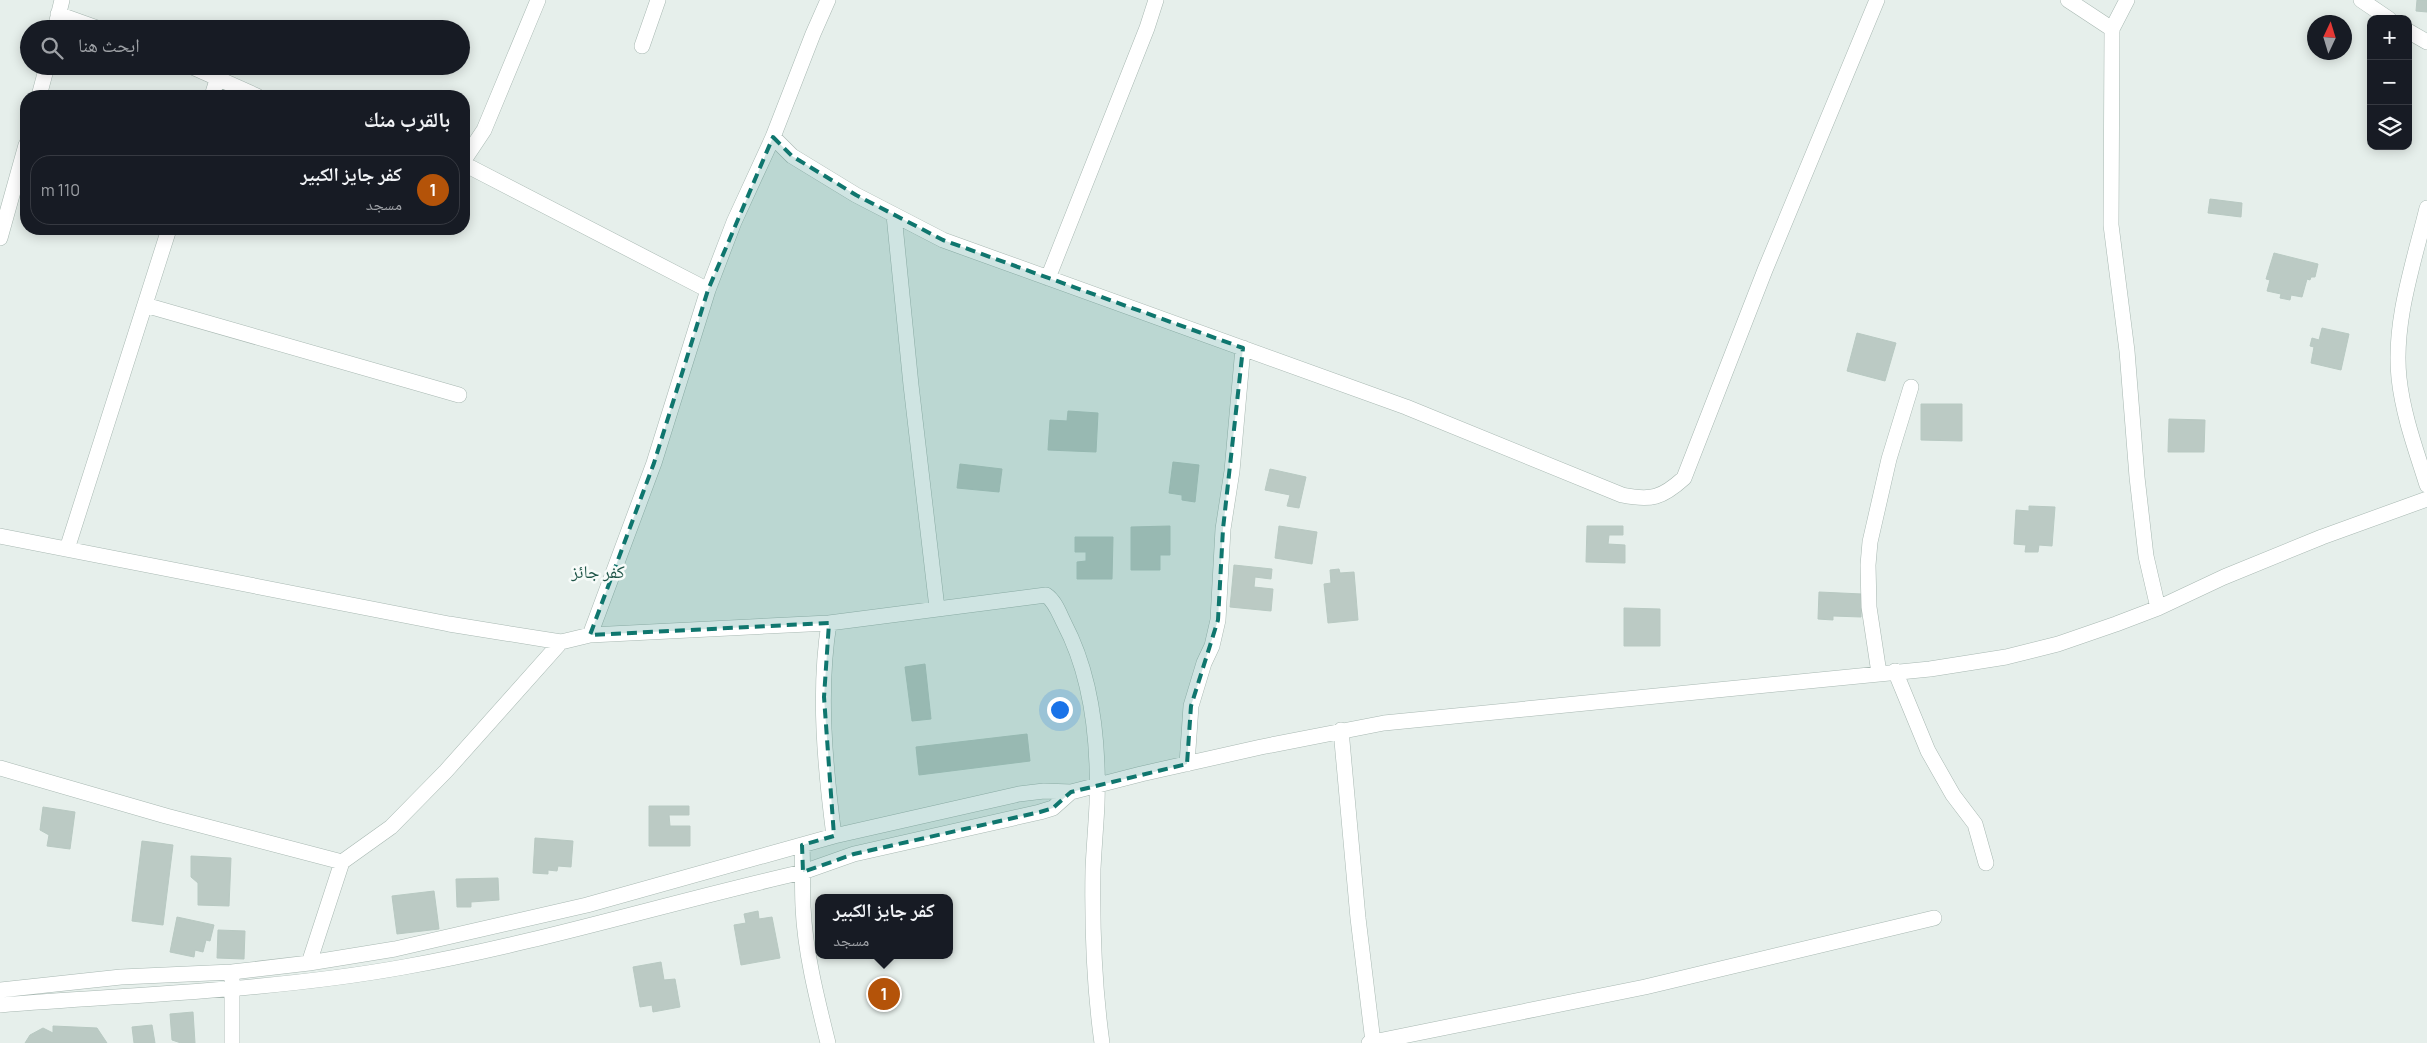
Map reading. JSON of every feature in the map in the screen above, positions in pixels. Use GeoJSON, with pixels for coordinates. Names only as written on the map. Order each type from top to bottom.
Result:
{"type":"FeatureCollection","features":[{"type":"Feature","properties":{"kind":"street"},"geometry":{"type":"LineString","coordinates":[[470,151],[484,130],[538,0]]}},
{"type":"Feature","properties":{"kind":"street"},"geometry":{"type":"LineString","coordinates":[[642,46],[658,0]]}},
{"type":"Feature","properties":{"kind":"street"},"geometry":{"type":"LineString","coordinates":[[590,635],[654,463],[708,290],[734,222],[773,137],[828,0]]}},
{"type":"Feature","properties":{"kind":"street"},"geometry":{"type":"LineString","coordinates":[[1048,278],[1147,28],[1156,0]]}},
{"type":"Feature","properties":{"kind":"street"},"geometry":{"type":"LineString","coordinates":[[773,137],[792,156],[856,195],[956,246],[1406,407],[1622,495],[1649,499],[1671,490],[1684,478],[1765,270],[1877,0]]}},
{"type":"Feature","properties":{"kind":"street"},"geometry":{"type":"LineString","coordinates":[[2068,0],[2112,30]]}},
{"type":"Feature","properties":{"kind":"street"},"geometry":{"type":"LineString","coordinates":[[2127,0],[2112,30],[2111,225],[2127,351],[2137,477],[2146,556],[2158,608]]}},
{"type":"Feature","properties":{"kind":"street"},"geometry":{"type":"LineString","coordinates":[[2360,0],[2383,15]]}},
{"type":"Feature","properties":{"kind":"street"},"geometry":{"type":"LineString","coordinates":[[59,14],[75,20]]}},
{"type":"Feature","properties":{"kind":"street"},"geometry":{"type":"LineString","coordinates":[[2412,33],[2427,42]]}},
{"type":"Feature","properties":{"kind":"street"},"geometry":{"type":"LineString","coordinates":[[41,90],[45,75]]}},
{"type":"Feature","properties":{"kind":"street"},"geometry":{"type":"LineString","coordinates":[[207,75],[242,90]]}},
{"type":"Feature","properties":{"kind":"street"},"geometry":{"type":"LineString","coordinates":[[214,90],[217,80]]}},
{"type":"Feature","properties":{"kind":"street"},"geometry":{"type":"LineString","coordinates":[[0,238],[4,211],[20,163]]}},
{"type":"Feature","properties":{"kind":"street"},"geometry":{"type":"LineString","coordinates":[[470,167],[708,290]]}},
{"type":"Feature","properties":{"kind":"street"},"geometry":{"type":"LineString","coordinates":[[2427,208],[2406,290],[2398,360],[2407,423],[2427,485]]}},
{"type":"Feature","properties":{"kind":"street"},"geometry":{"type":"LineString","coordinates":[[894,215],[911,385],[937,608]]}},
{"type":"Feature","properties":{"kind":"street"},"geometry":{"type":"LineString","coordinates":[[67,548],[167,235]]}},
{"type":"Feature","properties":{"kind":"street"},"geometry":{"type":"LineString","coordinates":[[145,304],[459,395]]}},
{"type":"Feature","properties":{"kind":"street"},"geometry":{"type":"LineString","coordinates":[[1187,764],[1191,706],[1204,663],[1212,646],[1218,620],[1224,529],[1232,471],[1243,348]]}},
{"type":"Feature","properties":{"kind":"street"},"geometry":{"type":"LineString","coordinates":[[1879,672],[1869,607],[1868,565],[1870,542],[1889,460],[1911,387]]}},
{"type":"Feature","properties":{"kind":"street"},"geometry":{"type":"LineString","coordinates":[[0,990],[121,978],[232,972],[309,963],[395,949],[587,904],[834,836],[1020,794],[1044,791],[1071,792],[1341,730],[1447,716],[1879,672],[1930,669],[2006,657],[2058,644],[2158,608],[2224,577],[2313,541],[2427,500]]}},
{"type":"Feature","properties":{"kind":"street"},"geometry":{"type":"LineString","coordinates":[[0,536],[449,624],[561,642],[590,635],[829,623],[1046,595],[1068,630],[1084,670],[1092,705],[1097,786],[1093,868],[1094,943],[1102,1043]]}},
{"type":"Feature","properties":{"kind":"street"},"geometry":{"type":"LineString","coordinates":[[829,623],[825,648],[824,697],[829,799],[834,836]]}},
{"type":"Feature","properties":{"kind":"street"},"geometry":{"type":"LineString","coordinates":[[309,963],[342,862],[391,827],[446,771],[561,642]]}},
{"type":"Feature","properties":{"kind":"street"},"geometry":{"type":"LineString","coordinates":[[1895,671],[1928,751],[1953,795],[1975,824],[1986,863]]}},
{"type":"Feature","properties":{"kind":"street"},"geometry":{"type":"LineString","coordinates":[[1341,730],[1359,927],[1373,1042]]}},
{"type":"Feature","properties":{"kind":"street"},"geometry":{"type":"LineString","coordinates":[[0,768],[166,816],[342,862]]}},
{"type":"Feature","properties":{"kind":"street"},"geometry":{"type":"LineString","coordinates":[[0,1005],[232,988],[350,976],[474,954],[803,872],[854,854],[1040,812],[1054,808],[1071,792]]}},
{"type":"Feature","properties":{"kind":"street"},"geometry":{"type":"LineString","coordinates":[[802,845],[803,908],[818,1000],[828,1043]]}},
{"type":"Feature","properties":{"kind":"street"},"geometry":{"type":"LineString","coordinates":[[1369,1043],[1645,988],[1934,918]]}},
{"type":"Feature","properties":{"kind":"street"},"geometry":{"type":"LineString","coordinates":[[232,972],[232,1043]]}},
{"type":"Feature","properties":{"kind":"highlighted area"},"geometry":{"type":"Polygon","coordinates":[[[773,137],[792,156],[856,195],[943,240],[1243,348],[1223,529],[1218,620],[1191,706],[1187,764],[1071,792],[1053,808],[1040,812],[854,854],[803,872],[802,845],[834,836],[824,697],[829,623],[590,635],[654,463],[708,290],[773,137]]]}},
{"type":"Feature","properties":{"kind":"building"},"geometry":{"type":"Polygon","coordinates":[[[2417,0],[2427,0],[2427,12],[2416,11],[2417,0]]]}},
{"type":"Feature","properties":{"kind":"building"},"geometry":{"type":"Polygon","coordinates":[[[2210,199],[2242,203],[2241,217],[2208,213],[2210,199]]]}},
{"type":"Feature","properties":{"kind":"building"},"geometry":{"type":"Polygon","coordinates":[[[2274,253],[2318,264],[2315,277],[2311,277],[2310,280],[2307,279],[2302,297],[2291,295],[2290,300],[2280,298],[2281,294],[2267,291],[2270,280],[2266,279],[2274,253]]]}},
{"type":"Feature","properties":{"kind":"building"},"geometry":{"type":"Polygon","coordinates":[[[2322,328],[2349,334],[2341,370],[2311,363],[2314,347],[2310,346],[2312,338],[2319,340],[2322,328]]]}},
{"type":"Feature","properties":{"kind":"building"},"geometry":{"type":"Polygon","coordinates":[[[1857,333],[1896,343],[1885,381],[1847,371],[1857,333]]]}},
{"type":"Feature","properties":{"kind":"building"},"geometry":{"type":"Polygon","coordinates":[[[1921,404],[1962,404],[1962,441],[1921,440],[1921,404]]]}},
{"type":"Feature","properties":{"kind":"building"},"geometry":{"type":"Polygon","coordinates":[[[1068,411],[1098,413],[1096,452],[1048,450],[1050,420],[1067,421],[1068,411]]]}},
{"type":"Feature","properties":{"kind":"building"},"geometry":{"type":"Polygon","coordinates":[[[2169,419],[2205,420],[2204,452],[2168,452],[2169,419]]]}},
{"type":"Feature","properties":{"kind":"building"},"geometry":{"type":"Polygon","coordinates":[[[1173,462],[1199,465],[1195,502],[1182,500],[1182,495],[1169,493],[1173,462]]]}},
{"type":"Feature","properties":{"kind":"building"},"geometry":{"type":"Polygon","coordinates":[[[960,464],[1002,469],[999,492],[957,488],[960,464]]]}},
{"type":"Feature","properties":{"kind":"building"},"geometry":{"type":"Polygon","coordinates":[[[1270,469],[1306,477],[1299,508],[1287,506],[1290,495],[1265,490],[1270,469]]]}},
{"type":"Feature","properties":{"kind":"building"},"geometry":{"type":"Polygon","coordinates":[[[2029,506],[2055,507],[2052,546],[2039,545],[2038,552],[2025,552],[2026,545],[2014,544],[2016,510],[2029,511],[2029,506]]]}},
{"type":"Feature","properties":{"kind":"building"},"geometry":{"type":"Polygon","coordinates":[[[1170,526],[1170,555],[1160,555],[1160,570],[1131,570],[1131,527],[1170,526]]]}},
{"type":"Feature","properties":{"kind":"building"},"geometry":{"type":"Polygon","coordinates":[[[1279,526],[1317,532],[1312,564],[1275,558],[1279,526]]]}},
{"type":"Feature","properties":{"kind":"building"},"geometry":{"type":"Polygon","coordinates":[[[1587,526],[1623,526],[1623,535],[1609,535],[1608,544],[1625,545],[1625,563],[1586,562],[1587,526]]]}},
{"type":"Feature","properties":{"kind":"building"},"geometry":{"type":"Polygon","coordinates":[[[1075,537],[1113,537],[1112,579],[1077,579],[1077,562],[1086,561],[1086,552],[1075,552],[1075,537]]]}},
{"type":"Feature","properties":{"kind":"building"},"geometry":{"type":"Polygon","coordinates":[[[1234,565],[1272,569],[1271,579],[1255,577],[1254,587],[1273,589],[1271,611],[1230,607],[1234,565]]]}},
{"type":"Feature","properties":{"kind":"building"},"geometry":{"type":"Polygon","coordinates":[[[1339,569],[1340,573],[1354,572],[1358,620],[1328,623],[1324,584],[1331,583],[1330,570],[1339,569]]]}},
{"type":"Feature","properties":{"kind":"building"},"geometry":{"type":"Polygon","coordinates":[[[1819,592],[1862,594],[1861,617],[1833,616],[1833,620],[1818,619],[1819,592]]]}},
{"type":"Feature","properties":{"kind":"building"},"geometry":{"type":"Polygon","coordinates":[[[1624,608],[1660,609],[1660,646],[1624,646],[1624,608]]]}},
{"type":"Feature","properties":{"kind":"building"},"geometry":{"type":"Polygon","coordinates":[[[925,664],[931,719],[912,721],[905,667],[925,664]]]}},
{"type":"Feature","properties":{"kind":"building"},"geometry":{"type":"Polygon","coordinates":[[[1027,734],[1030,761],[919,775],[916,747],[1027,734]]]}},
{"type":"Feature","properties":{"kind":"building"},"geometry":{"type":"Polygon","coordinates":[[[649,806],[689,806],[689,815],[669,815],[670,826],[690,826],[690,846],[649,846],[649,806]]]}},
{"type":"Feature","properties":{"kind":"building"},"geometry":{"type":"Polygon","coordinates":[[[43,807],[75,812],[70,849],[47,846],[49,835],[40,830],[43,807]]]}},
{"type":"Feature","properties":{"kind":"building"},"geometry":{"type":"Polygon","coordinates":[[[535,838],[573,841],[571,867],[558,866],[557,871],[548,870],[548,874],[533,873],[535,838]]]}},
{"type":"Feature","properties":{"kind":"building"},"geometry":{"type":"Polygon","coordinates":[[[142,841],[173,845],[163,925],[132,921],[142,841]]]}},
{"type":"Feature","properties":{"kind":"building"},"geometry":{"type":"Polygon","coordinates":[[[191,856],[231,858],[229,906],[198,905],[198,883],[191,877],[191,856]]]}},
{"type":"Feature","properties":{"kind":"building"},"geometry":{"type":"Polygon","coordinates":[[[498,878],[499,900],[471,902],[471,907],[457,907],[456,879],[498,878]]]}},
{"type":"Feature","properties":{"kind":"building"},"geometry":{"type":"Polygon","coordinates":[[[434,891],[439,929],[397,934],[392,896],[434,891]]]}},
{"type":"Feature","properties":{"kind":"building"},"geometry":{"type":"Polygon","coordinates":[[[758,911],[759,919],[772,917],[780,958],[741,965],[734,925],[746,923],[744,914],[758,911]]]}},
{"type":"Feature","properties":{"kind":"building"},"geometry":{"type":"Polygon","coordinates":[[[177,917],[214,925],[210,941],[206,940],[203,952],[195,950],[194,957],[170,952],[177,917]]]}},
{"type":"Feature","properties":{"kind":"building"},"geometry":{"type":"Polygon","coordinates":[[[218,930],[245,931],[244,959],[217,958],[218,930]]]}},
{"type":"Feature","properties":{"kind":"building"},"geometry":{"type":"Polygon","coordinates":[[[661,962],[664,980],[675,979],[680,1007],[653,1012],[652,1005],[640,1007],[633,967],[661,962]]]}},
{"type":"Feature","properties":{"kind":"building"},"geometry":{"type":"Polygon","coordinates":[[[193,1012],[195,1043],[181,1043],[172,1040],[170,1014],[193,1012]]]}},
{"type":"Feature","properties":{"kind":"building"},"geometry":{"type":"Polygon","coordinates":[[[152,1025],[155,1043],[134,1043],[132,1027],[152,1025]]]}},
{"type":"Feature","properties":{"kind":"building"},"geometry":{"type":"Polygon","coordinates":[[[53,1026],[97,1028],[107,1043],[25,1043],[30,1035],[43,1028],[53,1033],[53,1026]]]}},
{"type":"Feature","properties":{"kind":"place","name":"كفر جايز الكبير"},"geometry":{"type":"Point","coordinates":[884,994]}},
{"type":"Feature","properties":{"kind":"district","name":"كفر جائز"},"geometry":{"type":"Point","coordinates":[598,572]}}]}
